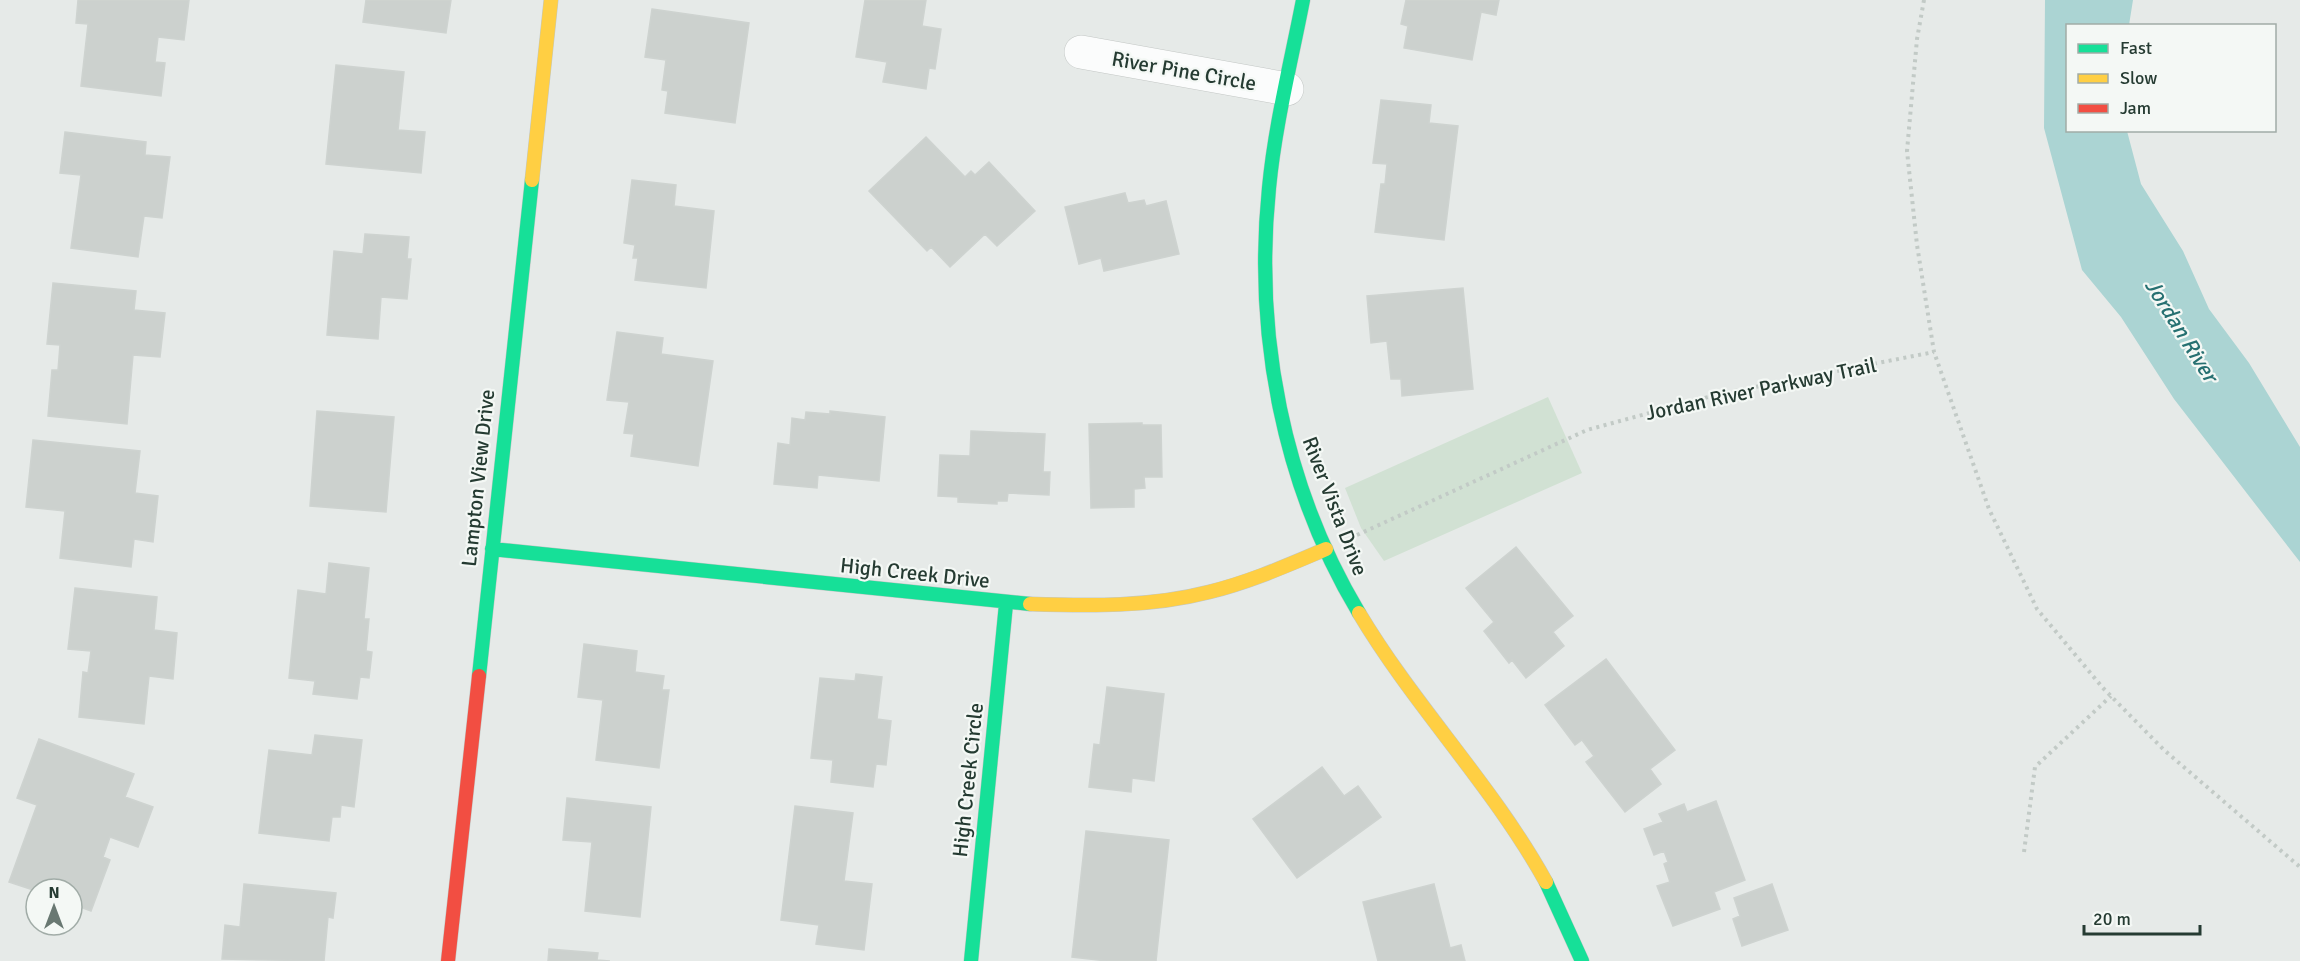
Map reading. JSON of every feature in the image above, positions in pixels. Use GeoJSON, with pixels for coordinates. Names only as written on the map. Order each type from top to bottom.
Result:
{"type":"FeatureCollection","features":[{"type":"Feature","properties":{"kind":"street","name":"Lampton View Drive"},"geometry":{"type":"LineString","coordinates":[[448,961],[550,0]]}},
{"type":"Feature","properties":{"kind":"street","name":"River Vista Drive"},"geometry":{"type":"LineString","coordinates":[[1303,0],[1268,206],[1264,282],[1267,330],[1282,424],[1295,470],[1326,549],[1349,598],[1377,645],[1506,816],[1554,896],[1582,961]]}},
{"type":"Feature","properties":{"kind":"street","name":"River Pine Circle"},"geometry":{"type":"LineString","coordinates":[[1081,52],[1287,89]]}},
{"type":"Feature","properties":{"kind":"street","name":"High Creek Drive"},"geometry":{"type":"LineString","coordinates":[[492,549],[1006,604],[1141,604],[1206,594],[1266,574],[1326,549]]}},
{"type":"Feature","properties":{"kind":"street","name":"High Creek Circle"},"geometry":{"type":"LineString","coordinates":[[970,961],[1006,604]]}},
{"type":"Feature","properties":{"kind":"path"},"geometry":{"type":"LineString","coordinates":[[1924,0],[1917,39],[1908,151],[1917,245],[1934,352],[1989,510],[2037,609],[2111,696],[2164,750],[2300,867]]}},
{"type":"Feature","properties":{"kind":"path","name":"Jordan River Parkway Trail"},"geometry":{"type":"LineString","coordinates":[[1326,549],[1587,430],[1719,394],[1934,352]]}},
{"type":"Feature","properties":{"kind":"path"},"geometry":{"type":"LineString","coordinates":[[2024,852],[2035,767],[2111,696]]}},
{"type":"Feature","properties":{"kind":"green space"},"geometry":{"type":"Polygon","coordinates":[[[1548,397],[1582,473],[1384,561],[1361,528],[1345,488],[1548,397]]]}},
{"type":"Feature","properties":{"kind":"water","name":"Jordan River"},"geometry":{"type":"Polygon","coordinates":[[[2045,0],[2133,0],[2129,24],[2066,24],[2066,132],[2127,132],[2141,184],[2183,251],[2209,309],[2249,363],[2300,447],[2300,562],[2174,399],[2121,317],[2082,270],[2044,128],[2045,0]]]}},
{"type":"Feature","properties":{"kind":"building"},"geometry":{"type":"Polygon","coordinates":[[[78,0],[189,0],[184,40],[158,37],[155,62],[165,63],[161,96],[81,86],[88,24],[76,23],[78,0]]]}},
{"type":"Feature","properties":{"kind":"building"},"geometry":{"type":"Polygon","coordinates":[[[366,0],[451,0],[446,33],[363,22],[366,0]]]}},
{"type":"Feature","properties":{"kind":"building"},"geometry":{"type":"Polygon","coordinates":[[[865,0],[926,0],[922,26],[941,29],[935,69],[929,68],[926,89],[883,82],[887,62],[856,57],[865,0]]]}},
{"type":"Feature","properties":{"kind":"building"},"geometry":{"type":"Polygon","coordinates":[[[1406,0],[1499,0],[1496,15],[1481,12],[1472,60],[1404,48],[1408,26],[1401,24],[1406,0]]]}},
{"type":"Feature","properties":{"kind":"building"},"geometry":{"type":"Polygon","coordinates":[[[652,9],[749,23],[735,123],[665,113],[668,91],[662,90],[666,60],[645,57],[652,9]]]}},
{"type":"Feature","properties":{"kind":"building"},"geometry":{"type":"Polygon","coordinates":[[[336,65],[404,72],[398,130],[425,132],[421,173],[326,164],[336,65]]]}},
{"type":"Feature","properties":{"kind":"building"},"geometry":{"type":"Polygon","coordinates":[[[1381,100],[1431,105],[1429,123],[1458,126],[1444,240],[1375,232],[1381,184],[1385,184],[1387,164],[1373,163],[1381,100]]]}},
{"type":"Feature","properties":{"kind":"building"},"geometry":{"type":"Polygon","coordinates":[[[65,132],[146,142],[145,155],[170,157],[162,218],[144,216],[138,257],[71,248],[81,175],[60,173],[65,132]]]}},
{"type":"Feature","properties":{"kind":"building"},"geometry":{"type":"Polygon","coordinates":[[[926,137],[965,177],[971,171],[975,175],[989,162],[1035,211],[997,246],[985,234],[950,267],[931,247],[927,251],[869,191],[926,137]]]}},
{"type":"Feature","properties":{"kind":"building"},"geometry":{"type":"Polygon","coordinates":[[[632,180],[676,185],[674,206],[714,211],[706,288],[635,280],[638,258],[633,258],[635,245],[624,243],[632,180]]]}},
{"type":"Feature","properties":{"kind":"building"},"geometry":{"type":"Polygon","coordinates":[[[1125,193],[1128,203],[1144,200],[1146,206],[1166,201],[1179,254],[1104,271],[1101,258],[1079,264],[1065,207],[1125,193]]]}},
{"type":"Feature","properties":{"kind":"building"},"geometry":{"type":"Polygon","coordinates":[[[365,234],[409,237],[407,259],[411,259],[407,299],[381,297],[378,339],[327,335],[334,251],[363,254],[365,234]]]}},
{"type":"Feature","properties":{"kind":"building"},"geometry":{"type":"Polygon","coordinates":[[[53,283],[136,291],[134,310],[165,313],[160,357],[133,355],[127,424],[48,416],[52,370],[58,370],[60,345],[47,344],[53,283]]]}},
{"type":"Feature","properties":{"kind":"building"},"geometry":{"type":"Polygon","coordinates":[[[1463,288],[1473,389],[1402,396],[1401,379],[1391,379],[1387,341],[1371,343],[1367,296],[1463,288]]]}},
{"type":"Feature","properties":{"kind":"building"},"geometry":{"type":"Polygon","coordinates":[[[617,332],[663,338],[661,354],[713,361],[698,466],[631,456],[634,434],[624,433],[629,402],[607,400],[617,332]]]}},
{"type":"Feature","properties":{"kind":"building"},"geometry":{"type":"Polygon","coordinates":[[[317,411],[394,417],[386,512],[310,506],[317,411]]]}},
{"type":"Feature","properties":{"kind":"building"},"geometry":{"type":"Polygon","coordinates":[[[830,411],[885,417],[879,481],[818,475],[817,488],[774,484],[778,443],[790,445],[792,418],[805,420],[806,412],[830,414],[830,411]]]}},
{"type":"Feature","properties":{"kind":"building"},"geometry":{"type":"Polygon","coordinates":[[[1142,423],[1142,425],[1161,425],[1162,477],[1144,477],[1145,488],[1134,489],[1134,507],[1091,508],[1089,424],[1142,423]]]}},
{"type":"Feature","properties":{"kind":"building"},"geometry":{"type":"Polygon","coordinates":[[[971,431],[1045,434],[1043,472],[1050,472],[1049,495],[1008,493],[1007,501],[997,501],[997,504],[958,502],[958,497],[938,496],[940,455],[970,456],[971,431]]]}},
{"type":"Feature","properties":{"kind":"building"},"geometry":{"type":"Polygon","coordinates":[[[33,440],[140,451],[135,493],[158,496],[153,542],[134,539],[131,567],[60,558],[65,511],[26,507],[33,440]]]}},
{"type":"Feature","properties":{"kind":"building"},"geometry":{"type":"Polygon","coordinates":[[[1516,547],[1573,616],[1553,632],[1564,646],[1526,678],[1512,660],[1509,663],[1484,631],[1494,622],[1466,588],[1516,547]]]}},
{"type":"Feature","properties":{"kind":"building"},"geometry":{"type":"Polygon","coordinates":[[[329,563],[369,568],[364,619],[369,619],[366,651],[372,652],[369,678],[360,677],[357,699],[313,694],[315,681],[289,678],[298,590],[326,594],[329,563]]]}},
{"type":"Feature","properties":{"kind":"building"},"geometry":{"type":"Polygon","coordinates":[[[75,588],[157,597],[154,630],[177,633],[173,679],[149,676],[144,724],[79,717],[83,672],[88,673],[91,651],[68,649],[75,588]]]}},
{"type":"Feature","properties":{"kind":"building"},"geometry":{"type":"Polygon","coordinates":[[[584,644],[637,651],[635,672],[664,676],[662,690],[669,690],[659,768],[596,760],[603,700],[578,697],[584,644]]]}},
{"type":"Feature","properties":{"kind":"building"},"geometry":{"type":"Polygon","coordinates":[[[1606,659],[1675,750],[1650,769],[1661,784],[1625,812],[1586,762],[1594,756],[1582,740],[1575,745],[1545,705],[1606,659]]]}},
{"type":"Feature","properties":{"kind":"building"},"geometry":{"type":"Polygon","coordinates":[[[856,674],[882,677],[877,719],[891,721],[886,765],[876,764],[873,787],[831,782],[833,760],[811,758],[820,678],[855,681],[856,674]]]}},
{"type":"Feature","properties":{"kind":"building"},"geometry":{"type":"Polygon","coordinates":[[[1107,687],[1164,694],[1154,781],[1132,778],[1131,792],[1089,787],[1094,744],[1100,745],[1107,687]]]}},
{"type":"Feature","properties":{"kind":"building"},"geometry":{"type":"Polygon","coordinates":[[[315,735],[362,740],[354,807],[341,805],[340,817],[332,817],[329,841],[259,833],[269,750],[312,755],[315,735]]]}},
{"type":"Feature","properties":{"kind":"building"},"geometry":{"type":"Polygon","coordinates":[[[39,739],[134,774],[125,797],[153,807],[138,847],[110,837],[103,857],[110,860],[91,911],[84,908],[84,877],[24,877],[24,887],[9,882],[37,805],[17,798],[39,739]]]}},
{"type":"Feature","properties":{"kind":"building"},"geometry":{"type":"Polygon","coordinates":[[[1322,767],[1344,796],[1358,786],[1381,817],[1297,878],[1253,819],[1322,767]]]}},
{"type":"Feature","properties":{"kind":"building"},"geometry":{"type":"Polygon","coordinates":[[[567,798],[651,807],[640,917],[585,911],[592,842],[563,840],[567,798]]]}},
{"type":"Feature","properties":{"kind":"building"},"geometry":{"type":"Polygon","coordinates":[[[1716,801],[1745,880],[1714,892],[1720,909],[1673,926],[1657,886],[1670,882],[1664,864],[1668,862],[1664,851],[1654,855],[1644,829],[1663,822],[1659,814],[1684,804],[1687,812],[1716,801]]]}},
{"type":"Feature","properties":{"kind":"building"},"geometry":{"type":"Polygon","coordinates":[[[795,806],[853,813],[844,881],[872,884],[864,950],[816,944],[819,925],[781,920],[795,806]]]}},
{"type":"Feature","properties":{"kind":"building"},"geometry":{"type":"Polygon","coordinates":[[[1086,831],[1169,840],[1156,961],[1107,961],[1072,957],[1086,831]]]}},
{"type":"Feature","properties":{"kind":"building"},"geometry":{"type":"Polygon","coordinates":[[[244,884],[336,893],[333,918],[328,917],[324,961],[222,959],[225,925],[240,927],[244,884]]]}},
{"type":"Feature","properties":{"kind":"building"},"geometry":{"type":"Polygon","coordinates":[[[1434,884],[1450,948],[1461,945],[1465,961],[1378,961],[1363,902],[1434,884]]]}},
{"type":"Feature","properties":{"kind":"building"},"geometry":{"type":"Polygon","coordinates":[[[1772,884],[1788,930],[1742,946],[1733,919],[1740,916],[1734,898],[1772,884]]]}},
{"type":"Feature","properties":{"kind":"building"},"geometry":{"type":"Polygon","coordinates":[[[549,949],[598,953],[597,960],[610,961],[548,961],[549,949]]]}},
{"type":"Feature","properties":{"kind":"traffic: fast"},"geometry":{"type":"LineString","coordinates":[[1303,0],[1279,117],[1269,188],[1265,243],[1266,299],[1271,354],[1280,408],[1293,461],[1311,514],[1333,564],[1359,613]]}},
{"type":"Feature","properties":{"kind":"traffic: fast"},"geometry":{"type":"LineString","coordinates":[[479,676],[532,180]]}},
{"type":"Feature","properties":{"kind":"traffic: fast"},"geometry":{"type":"LineString","coordinates":[[492,549],[1030,604]]}},
{"type":"Feature","properties":{"kind":"traffic: fast"},"geometry":{"type":"LineString","coordinates":[[971,961],[1006,604]]}},
{"type":"Feature","properties":{"kind":"traffic: fast"},"geometry":{"type":"LineString","coordinates":[[1546,882],[1582,961]]}},
{"type":"Feature","properties":{"kind":"traffic: slow"},"geometry":{"type":"LineString","coordinates":[[532,180],[551,0]]}},
{"type":"Feature","properties":{"kind":"traffic: slow"},"geometry":{"type":"LineString","coordinates":[[1030,604],[1143,603],[1187,597],[1254,578],[1326,549]]}},
{"type":"Feature","properties":{"kind":"traffic: slow"},"geometry":{"type":"LineString","coordinates":[[1359,613],[1404,681],[1502,813],[1546,882]]}},
{"type":"Feature","properties":{"kind":"traffic: jam"},"geometry":{"type":"LineString","coordinates":[[448,961],[479,676]]}}]}
